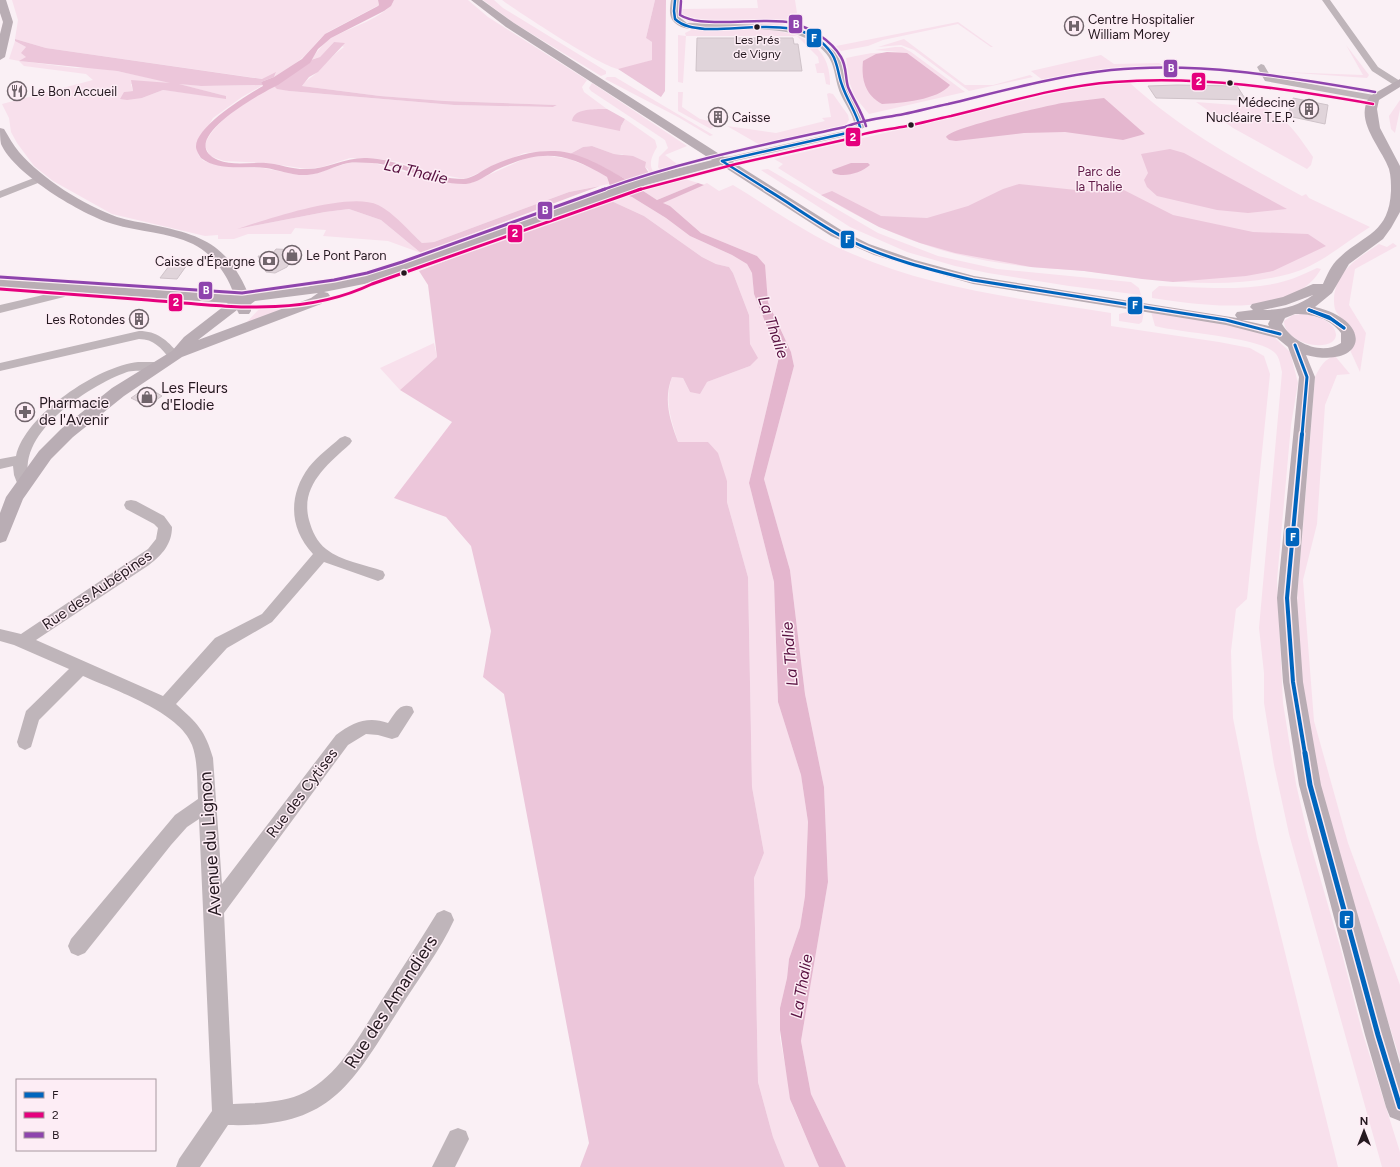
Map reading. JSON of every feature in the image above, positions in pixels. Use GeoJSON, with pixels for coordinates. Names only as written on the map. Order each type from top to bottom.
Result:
{"type":"FeatureCollection","features":[{"type":"Feature","properties":{"kind":"main road"},"geometry":{"type":"LineString","coordinates":[[1,0],[8,22],[1,52]]}},
{"type":"Feature","properties":{"kind":"main road"},"geometry":{"type":"LineString","coordinates":[[242,299],[262,295],[305,291],[369,279],[662,176],[729,159],[847,239],[878,252],[936,271],[973,280],[1226,320],[1280,334],[1296,345],[1323,353],[1340,351],[1346,347],[1349,342],[1349,336],[1346,329],[1331,318],[1317,312],[1293,310],[1279,315],[1265,316],[1217,313],[958,271],[888,250],[841,225],[729,159],[627,101],[608,87],[510,25],[476,0]]}},
{"type":"Feature","properties":{"kind":"main road"},"geometry":{"type":"LineString","coordinates":[[1302,310],[1327,286],[1345,260],[1382,233],[1393,220],[1399,205],[1400,188],[1396,172],[1372,124],[1371,109],[1374,98],[1398,82]]}},
{"type":"Feature","properties":{"kind":"main road"},"geometry":{"type":"LineString","coordinates":[[0,132],[5,142],[24,166],[39,179],[92,211],[116,221],[197,240],[211,248],[240,287],[245,308],[244,314],[235,322],[124,387],[67,433],[45,455],[15,497],[0,536]]}},
{"type":"Feature","properties":{"kind":"main road"},"geometry":{"type":"LineString","coordinates":[[0,283],[242,299],[261,302],[323,296],[358,286],[369,279]]}},
{"type":"Feature","properties":{"kind":"main road"},"geometry":{"type":"LineString","coordinates":[[1130,300],[1208,308],[1250,308],[1281,303],[1327,286]]}},
{"type":"Feature","properties":{"kind":"main road"},"geometry":{"type":"LineString","coordinates":[[1327,286],[1331,318]]}},
{"type":"Feature","properties":{"kind":"main road"},"geometry":{"type":"LineString","coordinates":[[180,353],[316,301],[323,296]]}},
{"type":"Feature","properties":{"kind":"main road"},"geometry":{"type":"LineString","coordinates":[[1279,315],[1275,324],[1280,334]]}},
{"type":"Feature","properties":{"kind":"main road"},"geometry":{"type":"LineString","coordinates":[[1296,345],[1307,377],[1298,459],[1287,598],[1293,682],[1312,793],[1369,1005],[1400,1107]]}},
{"type":"Feature","properties":{"kind":"main road"},"geometry":{"type":"LineString","coordinates":[[1307,377],[1323,353]]}},
{"type":"Feature","properties":{"kind":"street"},"geometry":{"type":"LineString","coordinates":[[675,0],[674,16],[677,21],[684,25],[701,27],[790,28],[802,32],[822,44],[836,60],[842,89],[858,116],[860,127],[847,133],[729,159]]}},
{"type":"Feature","properties":{"kind":"street"},"geometry":{"type":"LineString","coordinates":[[1326,0],[1375,69],[1398,82]]}},
{"type":"Feature","properties":{"kind":"street"},"geometry":{"type":"LineString","coordinates":[[1261,67],[1268,79],[1374,98]]}},
{"type":"Feature","properties":{"kind":"street"},"geometry":{"type":"LineString","coordinates":[[0,194],[39,179]]}},
{"type":"Feature","properties":{"kind":"street"},"geometry":{"type":"LineString","coordinates":[[0,309],[60,295],[72,288]]}},
{"type":"Feature","properties":{"kind":"street"},"geometry":{"type":"LineString","coordinates":[[0,367],[143,335],[154,336],[180,353]]}},
{"type":"Feature","properties":{"kind":"street"},"geometry":{"type":"LineString","coordinates":[[24,484],[19,468],[21,459],[30,439],[42,423],[59,406],[74,395],[111,374],[130,367],[158,366]]}},
{"type":"Feature","properties":{"kind":"street"},"geometry":{"type":"LineString","coordinates":[[345,442],[325,458],[309,476],[301,498],[300,516],[304,531],[322,554],[378,575]]}},
{"type":"Feature","properties":{"kind":"street"},"geometry":{"type":"LineString","coordinates":[[0,464],[21,459]]}},
{"type":"Feature","properties":{"kind":"street","name":"Rue des Aubépines"},"geometry":{"type":"LineString","coordinates":[[22,641],[150,557],[158,550],[164,540],[165,527],[159,520],[131,505]]}},
{"type":"Feature","properties":{"kind":"street"},"geometry":{"type":"LineString","coordinates":[[165,706],[221,643],[267,618],[322,554]]}},
{"type":"Feature","properties":{"kind":"street","name":"Avenue du Lignon"},"geometry":{"type":"LineString","coordinates":[[0,635],[22,641],[165,706],[193,730],[200,743],[204,758],[214,910],[223,1114]]}},
{"type":"Feature","properties":{"kind":"street"},"geometry":{"type":"LineString","coordinates":[[25,742],[32,716],[81,668]]}},
{"type":"Feature","properties":{"kind":"street","name":"Rue des Cytises"},"geometry":{"type":"LineString","coordinates":[[214,910],[342,740],[351,732],[370,726],[392,732],[406,712]]}},
{"type":"Feature","properties":{"kind":"street"},"geometry":{"type":"LineString","coordinates":[[78,946],[181,821],[207,803]]}},
{"type":"Feature","properties":{"kind":"street","name":"Rue des Amandiers"},"geometry":{"type":"LineString","coordinates":[[223,1114],[249,1115],[287,1109],[305,1104],[330,1087],[344,1074],[361,1052],[444,920]]}},
{"type":"Feature","properties":{"kind":"street"},"geometry":{"type":"LineString","coordinates":[[187,1167],[223,1114]]}},
{"type":"Feature","properties":{"kind":"street"},"geometry":{"type":"LineString","coordinates":[[443,1167],[458,1139]]}},
{"type":"Feature","properties":{"kind":"green space"},"geometry":{"type":"Polygon","coordinates":[[[12,0],[378,0],[379,5],[328,32],[305,56],[295,64],[274,77],[276,73],[263,79],[46,48],[15,39],[18,20],[12,0]]]}},
{"type":"Feature","properties":{"kind":"green space"},"geometry":{"type":"Polygon","coordinates":[[[394,0],[468,0],[488,17],[587,80],[582,87],[584,92],[607,109],[598,109],[620,131],[625,119],[655,140],[657,147],[651,162],[653,171],[649,173],[648,169],[622,154],[614,154],[592,146],[583,147],[570,154],[556,151],[524,153],[465,179],[433,173],[398,162],[379,159],[350,158],[322,167],[307,169],[267,163],[224,161],[210,156],[205,146],[215,129],[233,112],[272,86],[289,91],[454,105],[553,107],[557,105],[445,101],[380,96],[302,86],[344,47],[334,42],[320,57],[311,60],[324,43],[384,12],[394,0]]]}},
{"type":"Feature","properties":{"kind":"green space"},"geometry":{"type":"Polygon","coordinates":[[[483,0],[494,0],[503,8],[606,71],[606,74],[601,76],[514,23],[483,0]]]}},
{"type":"Feature","properties":{"kind":"green space"},"geometry":{"type":"Polygon","coordinates":[[[502,0],[655,0],[646,38],[652,42],[652,60],[631,67],[619,69],[611,66],[597,60],[561,39],[502,0]]]}},
{"type":"Feature","properties":{"kind":"green space"},"geometry":{"type":"Polygon","coordinates":[[[757,0],[795,0],[797,13],[788,17],[785,24],[782,25],[698,25],[689,23],[682,17],[682,9],[758,8],[757,0]]]}},
{"type":"Feature","properties":{"kind":"green space"},"geometry":{"type":"Polygon","coordinates":[[[958,22],[993,47],[958,24],[883,40],[868,46],[841,51],[836,46],[958,22]]]}},
{"type":"Feature","properties":{"kind":"green space"},"geometry":{"type":"Polygon","coordinates":[[[756,29],[778,31],[796,36],[686,36],[685,33],[691,30],[756,29]]]}},
{"type":"Feature","properties":{"kind":"green space"},"geometry":{"type":"Polygon","coordinates":[[[678,35],[686,36],[683,83],[678,82],[678,35]]]}},
{"type":"Feature","properties":{"kind":"green space"},"geometry":{"type":"Polygon","coordinates":[[[797,36],[816,47],[826,63],[830,85],[826,84],[824,73],[817,73],[815,64],[819,63],[818,57],[797,36]]]}},
{"type":"Feature","properties":{"kind":"green space"},"geometry":{"type":"Polygon","coordinates":[[[904,39],[965,85],[993,85],[1030,75],[1033,77],[969,91],[914,50],[901,45],[878,47],[904,39]]]}},
{"type":"Feature","properties":{"kind":"green space"},"geometry":{"type":"Polygon","coordinates":[[[15,41],[26,47],[27,57],[20,61],[76,68],[88,67],[117,71],[174,83],[201,86],[263,85],[242,97],[213,118],[196,147],[199,156],[204,161],[221,166],[263,168],[299,175],[314,174],[348,163],[374,163],[422,177],[447,182],[471,183],[526,158],[544,155],[569,159],[594,169],[607,177],[609,184],[569,192],[434,242],[422,243],[399,222],[357,202],[242,228],[325,212],[349,209],[381,220],[421,253],[388,241],[323,236],[326,230],[295,228],[291,234],[248,234],[234,239],[218,239],[218,235],[205,236],[112,214],[53,181],[34,166],[11,132],[9,118],[2,104],[93,80],[86,74],[24,66],[19,61],[9,59],[15,41]],[[174,83],[131,84],[133,91],[124,92],[142,98],[163,90],[226,98],[222,95],[174,83]]]}},
{"type":"Feature","properties":{"kind":"green space"},"geometry":{"type":"Polygon","coordinates":[[[1346,45],[1369,75],[1367,78],[1282,72],[1363,75],[1346,45]]]}},
{"type":"Feature","properties":{"kind":"green space"},"geometry":{"type":"Polygon","coordinates":[[[902,47],[911,52],[965,92],[869,114],[855,97],[850,84],[846,58],[864,54],[899,52],[875,50],[902,47]]]}},
{"type":"Feature","properties":{"kind":"green space"},"geometry":{"type":"Polygon","coordinates":[[[1101,55],[1114,64],[1159,63],[1165,67],[1104,69],[1044,81],[1031,71],[1101,55]]]}},
{"type":"Feature","properties":{"kind":"green space"},"geometry":{"type":"Polygon","coordinates":[[[607,77],[615,77],[713,135],[710,136],[678,117],[605,79],[607,77]]]}},
{"type":"Feature","properties":{"kind":"green space","name":"Parc de la Thalie"},"geometry":{"type":"Polygon","coordinates":[[[1128,81],[1189,130],[1211,144],[1302,196],[1306,194],[1309,198],[1370,227],[1311,266],[1289,274],[1238,282],[1187,282],[1078,270],[1031,267],[961,255],[933,248],[901,236],[847,210],[812,189],[778,168],[783,164],[774,159],[1063,91],[1128,81]]]}},
{"type":"Feature","properties":{"kind":"green space"},"geometry":{"type":"Polygon","coordinates":[[[592,83],[687,146],[665,155],[681,167],[660,170],[658,167],[659,157],[668,148],[665,140],[591,91],[589,88],[592,83]]]}},
{"type":"Feature","properties":{"kind":"green space"},"geometry":{"type":"Polygon","coordinates":[[[678,92],[683,92],[682,107],[700,119],[718,123],[711,129],[678,111],[678,92]]]}},
{"type":"Feature","properties":{"kind":"green space"},"geometry":{"type":"Polygon","coordinates":[[[827,94],[833,94],[848,115],[849,120],[846,125],[760,145],[727,126],[776,133],[825,121],[822,118],[831,117],[827,94]]]}},
{"type":"Feature","properties":{"kind":"green space"},"geometry":{"type":"Polygon","coordinates":[[[1400,100],[1400,109],[1395,133],[1391,129],[1389,116],[1400,100]]]}},
{"type":"Feature","properties":{"kind":"green space"},"geometry":{"type":"Polygon","coordinates":[[[1196,102],[1261,107],[1270,110],[1291,127],[1297,134],[1313,157],[1311,165],[1307,169],[1233,128],[1196,102]]]}},
{"type":"Feature","properties":{"kind":"green space"},"geometry":{"type":"Polygon","coordinates":[[[768,169],[878,233],[938,256],[997,269],[1131,282],[1139,288],[1141,295],[1069,286],[988,273],[955,266],[907,252],[850,227],[761,170],[768,169]]]}},
{"type":"Feature","properties":{"kind":"green space"},"geometry":{"type":"Polygon","coordinates":[[[682,178],[698,183],[657,200],[637,187],[682,178]]]}},
{"type":"Feature","properties":{"kind":"green space"},"geometry":{"type":"Polygon","coordinates":[[[707,183],[719,191],[733,185],[804,229],[833,245],[879,265],[944,284],[977,291],[1111,313],[1111,326],[1250,348],[1264,356],[1270,374],[1247,599],[1236,609],[1231,651],[1233,718],[1257,839],[1338,1167],[846,1167],[811,1094],[801,1041],[828,882],[824,787],[805,694],[790,570],[764,479],[794,366],[791,352],[768,302],[764,265],[757,256],[701,233],[670,206],[662,203],[707,183]]]}},
{"type":"Feature","properties":{"kind":"green space"},"geometry":{"type":"Polygon","coordinates":[[[620,193],[632,197],[666,218],[690,236],[732,255],[747,264],[752,273],[754,294],[779,357],[749,483],[774,582],[778,702],[801,775],[808,822],[805,896],[800,927],[789,959],[787,978],[780,1008],[780,1038],[793,1107],[819,1167],[785,1167],[773,1137],[758,1082],[754,878],[764,853],[752,787],[748,577],[727,502],[727,481],[708,442],[678,442],[669,410],[669,394],[672,377],[683,378],[690,392],[707,382],[750,366],[749,315],[733,273],[729,267],[716,264],[702,257],[644,216],[607,199],[620,193]]]}},
{"type":"Feature","properties":{"kind":"green space"},"geometry":{"type":"Polygon","coordinates":[[[1393,243],[1397,246],[1355,269],[1349,305],[1366,333],[1360,372],[1350,350],[1354,344],[1355,334],[1335,310],[1334,298],[1336,289],[1339,280],[1349,266],[1356,260],[1379,244],[1387,247],[1393,243]]]}},
{"type":"Feature","properties":{"kind":"green space"},"geometry":{"type":"Polygon","coordinates":[[[1317,268],[1321,269],[1307,285],[1289,296],[1267,302],[1244,305],[1219,305],[1195,304],[1152,298],[1152,292],[1159,286],[1223,288],[1255,287],[1289,280],[1317,268]]]}},
{"type":"Feature","properties":{"kind":"green space"},"geometry":{"type":"Polygon","coordinates":[[[299,306],[246,323],[260,308],[299,306]]]}},
{"type":"Feature","properties":{"kind":"green space"},"geometry":{"type":"Polygon","coordinates":[[[1131,311],[1144,311],[1142,322],[1139,324],[1119,321],[1119,314],[1131,311]]]}},
{"type":"Feature","properties":{"kind":"green space"},"geometry":{"type":"Polygon","coordinates":[[[1151,312],[1218,320],[1272,335],[1290,352],[1298,383],[1291,425],[1277,580],[1283,703],[1296,784],[1308,836],[1341,950],[1362,1031],[1400,1152],[1400,1167],[1382,1167],[1289,834],[1274,765],[1264,703],[1264,673],[1259,628],[1282,372],[1280,361],[1274,352],[1265,347],[1252,343],[1155,326],[1151,312]]]}},
{"type":"Feature","properties":{"kind":"green space"},"geometry":{"type":"Polygon","coordinates":[[[1301,314],[1317,317],[1327,322],[1335,330],[1336,337],[1334,340],[1326,344],[1310,344],[1302,342],[1289,334],[1285,328],[1284,321],[1293,315],[1301,314]]]}},
{"type":"Feature","properties":{"kind":"green space"},"geometry":{"type":"Polygon","coordinates":[[[434,343],[437,357],[400,390],[380,368],[434,343]]]}},
{"type":"Feature","properties":{"kind":"green space"},"geometry":{"type":"Polygon","coordinates":[[[1335,356],[1350,374],[1337,375],[1325,405],[1317,524],[1303,580],[1314,721],[1348,843],[1400,985],[1400,1059],[1366,954],[1335,848],[1310,741],[1302,686],[1297,631],[1297,605],[1315,377],[1325,361],[1335,356]]]}},
{"type":"Feature","properties":{"kind":"shaded area"},"geometry":{"type":"Polygon","coordinates":[[[655,0],[666,0],[665,91],[661,97],[618,69],[652,60],[652,42],[646,38],[655,0]]]}},
{"type":"Feature","properties":{"kind":"shaded area"},"geometry":{"type":"Polygon","coordinates":[[[15,39],[46,48],[262,79],[276,72],[274,77],[261,82],[263,85],[201,86],[179,84],[226,96],[226,99],[163,90],[142,98],[127,100],[120,99],[124,92],[133,91],[131,80],[170,83],[117,71],[19,61],[26,57],[21,53],[26,47],[15,41],[15,39]]]}},
{"type":"Feature","properties":{"kind":"shaded area"},"geometry":{"type":"Polygon","coordinates":[[[334,42],[345,43],[318,72],[309,77],[302,86],[380,96],[445,101],[557,105],[553,107],[454,105],[289,91],[277,89],[274,86],[309,63],[311,60],[320,57],[334,42]]]}},
{"type":"Feature","properties":{"kind":"shaded area"},"geometry":{"type":"Polygon","coordinates":[[[607,109],[625,119],[620,131],[572,121],[573,117],[579,112],[607,109]]]}},
{"type":"Feature","properties":{"kind":"shaded area"},"geometry":{"type":"Polygon","coordinates":[[[592,146],[614,154],[633,156],[646,162],[645,167],[649,173],[627,180],[599,165],[570,154],[583,147],[592,146]]]}},
{"type":"Feature","properties":{"kind":"shaded area"},"geometry":{"type":"Polygon","coordinates":[[[1170,149],[1184,153],[1287,209],[1248,213],[1217,210],[1157,196],[1147,187],[1144,180],[1148,173],[1141,154],[1170,149]]]}},
{"type":"Feature","properties":{"kind":"shaded area"},"geometry":{"type":"Polygon","coordinates":[[[1019,184],[1095,192],[1114,185],[1173,215],[1253,232],[1308,234],[1326,246],[1273,271],[1246,276],[1173,282],[1142,279],[1084,271],[1031,267],[955,253],[920,243],[879,227],[821,195],[832,191],[881,216],[927,218],[968,206],[1003,189],[1019,184]]]}},
{"type":"Feature","properties":{"kind":"shaded area"},"geometry":{"type":"Polygon","coordinates":[[[600,186],[421,253],[381,220],[349,209],[325,212],[237,229],[308,208],[348,201],[365,202],[378,205],[390,212],[422,243],[434,242],[569,192],[600,186]]]}},
{"type":"Feature","properties":{"kind":"shaded area"},"geometry":{"type":"Polygon","coordinates":[[[607,199],[644,216],[702,257],[716,264],[729,267],[733,273],[749,315],[750,344],[758,358],[750,366],[707,382],[700,394],[690,392],[683,378],[672,377],[669,385],[668,402],[672,426],[678,442],[708,442],[718,453],[727,481],[727,502],[748,577],[752,787],[764,853],[754,878],[758,1082],[773,1137],[785,1167],[580,1167],[589,1143],[504,694],[483,677],[491,631],[471,546],[446,517],[394,498],[452,422],[400,390],[437,357],[428,285],[419,271],[607,199]]]}},
{"type":"Feature","properties":{"kind":"water","name":"La Thalie"},"geometry":{"type":"Polygon","coordinates":[[[378,0],[394,0],[391,6],[384,11],[331,38],[318,49],[310,63],[226,118],[213,130],[206,141],[207,152],[218,160],[224,162],[266,163],[302,169],[323,167],[351,159],[379,159],[439,176],[464,179],[474,176],[491,166],[514,157],[530,153],[555,151],[583,157],[627,180],[610,186],[607,177],[592,168],[565,158],[552,156],[540,156],[512,163],[478,180],[466,184],[442,181],[395,167],[372,163],[348,163],[318,173],[302,175],[258,167],[224,167],[201,158],[196,148],[198,139],[204,130],[223,112],[263,86],[261,82],[274,77],[302,59],[325,34],[378,6],[378,0]]]}},
{"type":"Feature","properties":{"kind":"water"},"geometry":{"type":"Polygon","coordinates":[[[887,52],[907,53],[950,85],[937,94],[919,100],[882,104],[872,96],[865,86],[863,61],[876,54],[887,52]]]}},
{"type":"Feature","properties":{"kind":"water"},"geometry":{"type":"Polygon","coordinates":[[[1104,98],[1145,134],[1123,140],[1065,132],[1024,133],[956,141],[949,140],[946,137],[963,128],[1019,113],[1062,103],[1104,98]]]}},
{"type":"Feature","properties":{"kind":"water"},"geometry":{"type":"Polygon","coordinates":[[[851,163],[868,163],[870,165],[852,174],[842,175],[833,173],[832,170],[851,163]]]}},
{"type":"Feature","properties":{"kind":"water","name":"La Thalie"},"geometry":{"type":"Polygon","coordinates":[[[698,183],[704,185],[663,203],[670,206],[701,233],[757,256],[765,265],[768,302],[791,352],[794,366],[764,479],[790,570],[805,694],[824,787],[828,882],[801,1041],[811,1094],[846,1167],[819,1167],[790,1099],[780,1030],[780,1008],[787,978],[789,959],[800,927],[805,896],[808,822],[801,775],[778,702],[774,582],[749,483],[779,357],[754,294],[752,273],[747,264],[732,255],[690,236],[666,218],[632,197],[620,193],[637,187],[657,200],[698,183]]]}},
{"type":"Feature","properties":{"kind":"building"},"geometry":{"type":"Polygon","coordinates":[[[697,38],[793,38],[794,44],[798,44],[802,71],[696,71],[697,38]]]}},
{"type":"Feature","properties":{"kind":"building"},"geometry":{"type":"Polygon","coordinates":[[[1148,86],[1237,86],[1246,100],[1156,98],[1148,86]]]}},
{"type":"Feature","properties":{"kind":"building","name":"Médecine Nucléaire T.E.P."},"geometry":{"type":"Polygon","coordinates":[[[1293,98],[1328,105],[1325,124],[1288,116],[1293,98]]]}},
{"type":"Feature","properties":{"kind":"building","name":"Caisse d'Épargne"},"geometry":{"type":"Polygon","coordinates":[[[276,249],[297,250],[287,267],[275,273],[266,272],[258,256],[270,257],[276,249]]]}},
{"type":"Feature","properties":{"kind":"building"},"geometry":{"type":"Polygon","coordinates":[[[189,262],[177,279],[160,278],[169,266],[189,262]]]}},
{"type":"Feature","properties":{"kind":"building","name":"Les Fleurs d'Elodie"},"geometry":{"type":"Polygon","coordinates":[[[147,387],[162,396],[147,406],[131,398],[147,387]]]}},
{"type":"Feature","properties":{"kind":"transit line","name":"F"},"geometry":{"type":"LineString","coordinates":[[675,0],[675,19],[686,26],[714,29],[765,27],[791,28],[809,35],[819,41],[827,47],[835,59],[841,83],[860,127]]}},
{"type":"Feature","properties":{"kind":"transit line","name":"B"},"geometry":{"type":"LineString","coordinates":[[681,1],[680,15],[686,19],[713,22],[791,22],[815,32],[830,43],[841,57],[845,66],[848,86],[863,115],[866,126]]}},
{"type":"Feature","properties":{"kind":"transit line","name":"B"},"geometry":{"type":"LineString","coordinates":[[0,277],[242,293],[334,280],[367,273],[402,262],[640,176],[734,152],[845,127],[859,121],[904,114],[1072,75],[1112,70],[1150,68],[1225,70],[1299,79],[1375,92]]}},
{"type":"Feature","properties":{"kind":"transit line","name":"2"},"geometry":{"type":"LineString","coordinates":[[0,289],[204,305],[264,307],[295,306],[323,302],[349,295],[372,284],[643,188],[736,164],[848,139],[862,133],[906,126],[1074,87],[1113,82],[1150,80],[1224,82],[1298,91],[1373,104]]}},
{"type":"Feature","properties":{"kind":"transit line","name":"F"},"geometry":{"type":"LineString","coordinates":[[722,161],[847,133],[860,127]]}},
{"type":"Feature","properties":{"kind":"transit line","name":"F"},"geometry":{"type":"LineString","coordinates":[[722,161],[847,239],[877,252],[936,271],[973,280],[1226,320],[1280,334]]}},
{"type":"Feature","properties":{"kind":"transit line","name":"F"},"geometry":{"type":"LineString","coordinates":[[1309,310],[1329,317],[1344,328]]}},
{"type":"Feature","properties":{"kind":"transit line","name":"F"},"geometry":{"type":"LineString","coordinates":[[1309,310],[1331,319],[1344,328]]}},
{"type":"Feature","properties":{"kind":"transit line","name":"F"},"geometry":{"type":"LineString","coordinates":[[1295,345],[1307,377],[1287,598],[1293,682],[1310,785],[1378,1035],[1400,1107]]}},
{"type":"Feature","properties":{"kind":"place","name":"Centre Hospitalier William Morey"},"geometry":{"type":"Point","coordinates":[1074,26]}},
{"type":"Feature","properties":{"kind":"place","name":"Les Prés de Vigny"},"geometry":{"type":"Point","coordinates":[757,27]}},
{"type":"Feature","properties":{"kind":"place","name":"Le Bon Accueil"},"geometry":{"type":"Point","coordinates":[17,91]}},
{"type":"Feature","properties":{"kind":"place","name":"Médecine Nucléaire T.E.P."},"geometry":{"type":"Point","coordinates":[1309,109]}},
{"type":"Feature","properties":{"kind":"place","name":"Caisse"},"geometry":{"type":"Point","coordinates":[718,117]}},
{"type":"Feature","properties":{"kind":"place","name":"Le Pont Paron"},"geometry":{"type":"Point","coordinates":[292,255]}},
{"type":"Feature","properties":{"kind":"place","name":"Caisse d'Épargne"},"geometry":{"type":"Point","coordinates":[269,261]}},
{"type":"Feature","properties":{"kind":"place","name":"Les Rotondes"},"geometry":{"type":"Point","coordinates":[139,319]}},
{"type":"Feature","properties":{"kind":"place","name":"Les Fleurs d'Elodie"},"geometry":{"type":"Point","coordinates":[147,397]}},
{"type":"Feature","properties":{"kind":"place","name":"Pharmacie de l'Avenir"},"geometry":{"type":"Point","coordinates":[25,412]}}]}
